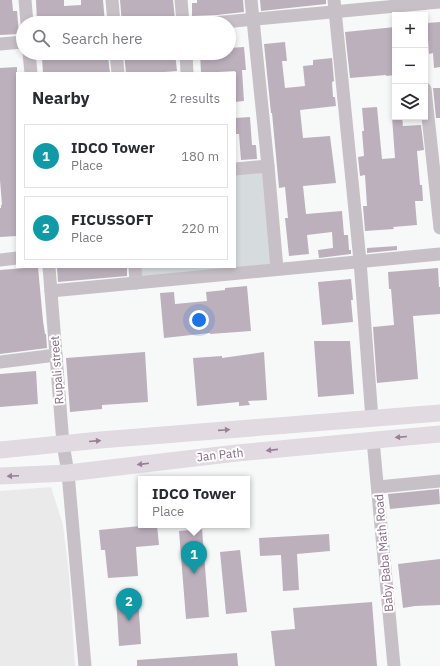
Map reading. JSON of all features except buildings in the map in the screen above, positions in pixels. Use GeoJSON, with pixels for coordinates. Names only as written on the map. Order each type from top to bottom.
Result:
{"type":"FeatureCollection","features":[{"type":"Feature","properties":{"kind":"main road","name":"Jan Path"},"geometry":{"type":"LineString","coordinates":[[0,450],[440,413]]}},
{"type":"Feature","properties":{"kind":"main road","name":"Jan Path"},"geometry":{"type":"LineString","coordinates":[[0,476],[68,473],[237,453],[440,434]]}},
{"type":"Feature","properties":{"kind":"street"},"geometry":{"type":"LineString","coordinates":[[25,0],[26,16]]}},
{"type":"Feature","properties":{"kind":"street"},"geometry":{"type":"LineString","coordinates":[[112,0],[113,16]]}},
{"type":"Feature","properties":{"kind":"street"},"geometry":{"type":"LineString","coordinates":[[181,0],[182,16]]}},
{"type":"Feature","properties":{"kind":"street"},"geometry":{"type":"LineString","coordinates":[[251,0],[277,269]]}},
{"type":"Feature","properties":{"kind":"street"},"geometry":{"type":"LineString","coordinates":[[236,21],[335,6],[416,6],[440,2]]}},
{"type":"Feature","properties":{"kind":"street"},"geometry":{"type":"LineString","coordinates":[[335,6],[360,261],[372,419]]}},
{"type":"Feature","properties":{"kind":"street"},"geometry":{"type":"LineString","coordinates":[[0,44],[16,43]]}},
{"type":"Feature","properties":{"kind":"street"},"geometry":{"type":"LineString","coordinates":[[30,60],[31,72]]}},
{"type":"Feature","properties":{"kind":"street"},"geometry":{"type":"LineString","coordinates":[[117,60],[118,72]]}},
{"type":"Feature","properties":{"kind":"street"},"geometry":{"type":"LineString","coordinates":[[186,60],[187,72]]}},
{"type":"Feature","properties":{"kind":"street"},"geometry":{"type":"LineString","coordinates":[[428,107],[436,155],[440,228]]}},
{"type":"Feature","properties":{"kind":"street"},"geometry":{"type":"LineString","coordinates":[[236,169],[268,166]]}},
{"type":"Feature","properties":{"kind":"street"},"geometry":{"type":"LineString","coordinates":[[51,291],[440,254]]}},
{"type":"Feature","properties":{"kind":"street"},"geometry":{"type":"LineString","coordinates":[[0,260],[16,258]]}},
{"type":"Feature","properties":{"kind":"street","name":"Rupali street"},"geometry":{"type":"LineString","coordinates":[[49,268],[63,444],[68,473],[85,666]]}},
{"type":"Feature","properties":{"kind":"street"},"geometry":{"type":"LineString","coordinates":[[135,268],[136,283]]}},
{"type":"Feature","properties":{"kind":"street"},"geometry":{"type":"LineString","coordinates":[[0,362],[56,355]]}},
{"type":"Feature","properties":{"kind":"street","name":"Baby Baba Math Road"},"geometry":{"type":"LineString","coordinates":[[374,440],[394,666]]}},
{"type":"Feature","properties":{"kind":"street"},"geometry":{"type":"LineString","coordinates":[[378,487],[440,481]]}},
{"type":"Feature","properties":{"kind":"shaded area"},"geometry":{"type":"Polygon","coordinates":[[[265,171],[272,264],[236,268],[236,174],[265,171]]]}},
{"type":"Feature","properties":{"kind":"shaded area"},"geometry":{"type":"Polygon","coordinates":[[[140,268],[232,268],[141,277],[140,268]]]}},
{"type":"Feature","properties":{"kind":"shaded area"},"geometry":{"type":"Polygon","coordinates":[[[51,487],[63,525],[69,574],[75,666],[0,666],[0,491],[51,487]]]}},
{"type":"Feature","properties":{"kind":"place","name":"IDCO Tower"},"geometry":{"type":"Point","coordinates":[194,574]}},
{"type":"Feature","properties":{"kind":"place","name":"FICUSSOFT"},"geometry":{"type":"Point","coordinates":[129,621]}}]}
